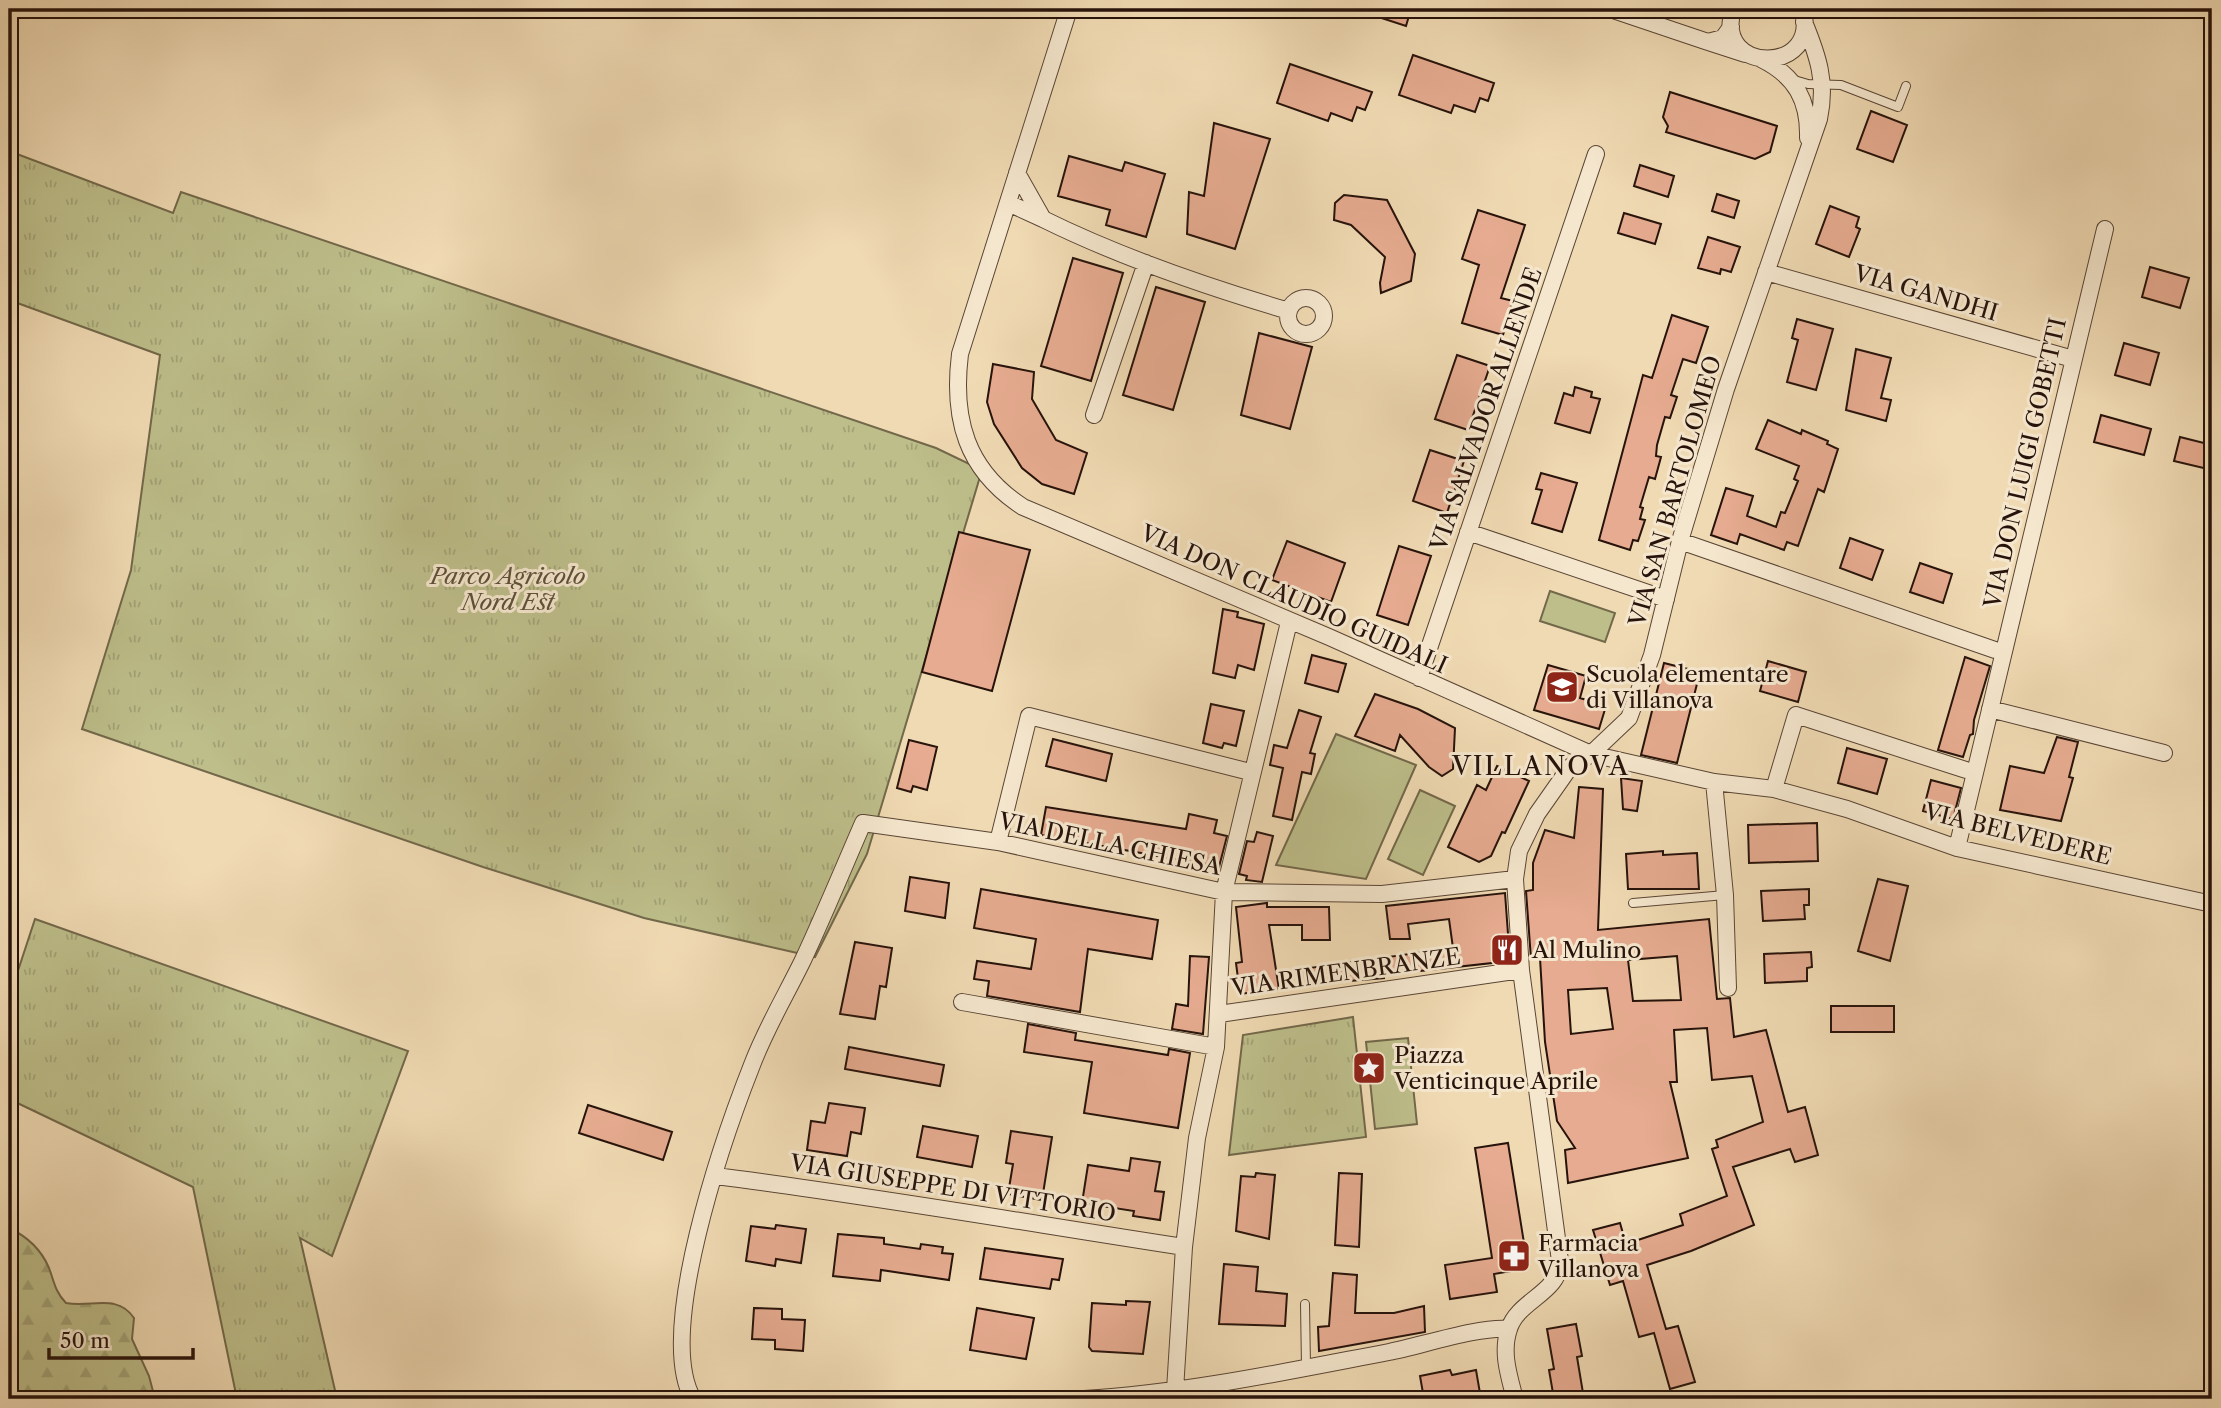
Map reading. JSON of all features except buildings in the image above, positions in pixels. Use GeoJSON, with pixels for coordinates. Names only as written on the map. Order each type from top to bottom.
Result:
{"type":"FeatureCollection","features":[{"type":"Feature","properties":{"kind":"street"},"geometry":{"type":"LineString","coordinates":[[1069,9],[1008,203],[1146,263],[1216,290],[1289,311]]}},
{"type":"Feature","properties":{"kind":"street"},"geometry":{"type":"LineString","coordinates":[[1610,9],[1756,58]]}},
{"type":"Feature","properties":{"kind":"street"},"geometry":{"type":"LineString","coordinates":[[1708,42],[1723,38],[1731,27],[1733,9]]}},
{"type":"Feature","properties":{"kind":"street","name":"VIA SAN BARTOLOMEO"},"geometry":{"type":"LineString","coordinates":[[1756,58],[1773,60],[1789,53],[1801,39],[1803,15]]}},
{"type":"Feature","properties":{"kind":"street","name":"VIA SAN BARTOLOMEO"},"geometry":{"type":"LineString","coordinates":[[1509,1329],[1519,1313],[1556,1280],[1560,1268],[1521,970],[1515,879],[1519,851],[1537,814],[1570,767],[1591,754],[1629,718],[1653,655],[1681,541],[1726,389],[1819,118],[1824,85],[1822,69],[1803,15]]}},
{"type":"Feature","properties":{"kind":"street","name":"VIA SAN BARTOLOMEO"},"geometry":{"type":"LineString","coordinates":[[1731,27],[1739,46],[1790,79],[1802,94],[1807,108],[1808,151]]}},
{"type":"Feature","properties":{"kind":"street","name":"VIA SALVADOR ALLENDE"},"geometry":{"type":"LineString","coordinates":[[1419,678],[1596,154]]}},
{"type":"Feature","properties":{"kind":"street"},"geometry":{"type":"LineString","coordinates":[[1017,173],[1043,219]]}},
{"type":"Feature","properties":{"kind":"street","name":"VIA DON CLAUDIO GUIDALI"},"geometry":{"type":"LineString","coordinates":[[1008,203],[960,354],[956,391],[962,427],[986,476],[1004,494],[1023,507],[1591,754]]}},
{"type":"Feature","properties":{"kind":"street","name":"VIA DON LUIGI GOBETTI"},"geometry":{"type":"LineString","coordinates":[[1957,848],[2105,229]]}},
{"type":"Feature","properties":{"kind":"street"},"geometry":{"type":"LineString","coordinates":[[1094,415],[1146,263]]}},
{"type":"Feature","properties":{"kind":"street","name":"VIA GANDHI"},"geometry":{"type":"LineString","coordinates":[[1766,272],[2073,359]]}},
{"type":"Feature","properties":{"kind":"street"},"geometry":{"type":"LineString","coordinates":[[1468,532],[1667,599]]}},
{"type":"Feature","properties":{"kind":"street"},"geometry":{"type":"LineString","coordinates":[[1681,541],[1995,650]]}},
{"type":"Feature","properties":{"kind":"street"},"geometry":{"type":"LineString","coordinates":[[1175,1390],[1184,1247],[1197,1138],[1216,1047],[1224,892],[1289,622]]}},
{"type":"Feature","properties":{"kind":"street"},"geometry":{"type":"LineString","coordinates":[[1990,709],[2164,753]]}},
{"type":"Feature","properties":{"kind":"street"},"geometry":{"type":"LineString","coordinates":[[1774,789],[1796,715],[1966,770]]}},
{"type":"Feature","properties":{"kind":"street"},"geometry":{"type":"LineString","coordinates":[[999,842],[1029,716],[1251,772]]}},
{"type":"Feature","properties":{"kind":"street","name":"VIA BELVEDERE"},"geometry":{"type":"LineString","coordinates":[[1591,754],[1714,782],[1774,789],[1847,809],[1957,848],[2212,904]]}},
{"type":"Feature","properties":{"kind":"street"},"geometry":{"type":"LineString","coordinates":[[1714,782],[1725,895],[1728,989]]}},
{"type":"Feature","properties":{"kind":"street","name":"VIA DELLA CHIESA"},"geometry":{"type":"LineString","coordinates":[[716,1176],[751,1067],[863,823],[999,842],[1224,892],[1382,894],[1515,879]]}},
{"type":"Feature","properties":{"kind":"street","name":"VIA RIMENBRANZE"},"geometry":{"type":"LineString","coordinates":[[1219,1014],[1521,970]]}},
{"type":"Feature","properties":{"kind":"street"},"geometry":{"type":"LineString","coordinates":[[961,1002],[1216,1047]]}},
{"type":"Feature","properties":{"kind":"street"},"geometry":{"type":"LineString","coordinates":[[693,1399],[682,1366],[681,1320],[689,1267],[716,1176]]}},
{"type":"Feature","properties":{"kind":"street","name":"VIA GIUSEPPE DI VITTORIO"},"geometry":{"type":"LineString","coordinates":[[716,1176],[849,1194],[970,1216],[1184,1247]]}},
{"type":"Feature","properties":{"kind":"street"},"geometry":{"type":"LineString","coordinates":[[1084,1399],[1175,1390],[1412,1348],[1489,1330],[1509,1329],[1507,1366],[1514,1399]]}},
{"type":"Feature","properties":{"kind":"lane"},"geometry":{"type":"LineString","coordinates":[[1790,79],[1841,85],[1898,107],[1906,86]]}},
{"type":"Feature","properties":{"kind":"lane"},"geometry":{"type":"LineString","coordinates":[[1633,903],[1725,895]]}},
{"type":"Feature","properties":{"kind":"lane"},"geometry":{"type":"LineString","coordinates":[[1305,1304],[1306,1367]]}},
{"type":"Feature","properties":{"kind":"green space","name":"Parco Agricolo Nord Est"},"geometry":{"type":"Polygon","coordinates":[[[9,151],[173,213],[181,192],[936,448],[982,470],[867,854],[815,957],[644,918],[483,867],[82,729],[131,570],[160,355],[9,300],[9,151]]]}},
{"type":"Feature","properties":{"kind":"green space"},"geometry":{"type":"Polygon","coordinates":[[[1550,591],[1615,613],[1605,642],[1540,621],[1550,591]]]}},
{"type":"Feature","properties":{"kind":"green space"},"geometry":{"type":"Polygon","coordinates":[[[1336,734],[1416,765],[1366,879],[1276,865],[1336,734]]]}},
{"type":"Feature","properties":{"kind":"green space"},"geometry":{"type":"Polygon","coordinates":[[[1420,790],[1455,806],[1423,875],[1388,859],[1420,790]]]}},
{"type":"Feature","properties":{"kind":"green space"},"geometry":{"type":"Polygon","coordinates":[[[35,919],[408,1051],[332,1256],[300,1238],[337,1399],[237,1399],[193,1187],[9,1099],[9,998],[35,919]]]}},
{"type":"Feature","properties":{"kind":"green space"},"geometry":{"type":"Polygon","coordinates":[[[1353,1017],[1366,1137],[1229,1155],[1243,1035],[1353,1017]]]}},
{"type":"Feature","properties":{"kind":"green space"},"geometry":{"type":"Polygon","coordinates":[[[1408,1038],[1417,1124],[1375,1129],[1366,1042],[1408,1038]]]}},
{"type":"Feature","properties":{"kind":"green space"},"geometry":{"type":"Polygon","coordinates":[[[9,1228],[27,1239],[42,1255],[57,1291],[66,1303],[112,1304],[127,1310],[134,1318],[132,1339],[149,1376],[155,1399],[9,1399],[9,1228]]]}},
{"type":"Feature","properties":{"kind":"place","name":"Scuola elementare di Villanova"},"geometry":{"type":"Point","coordinates":[1562,687]}},
{"type":"Feature","properties":{"kind":"place","name":"Al Mulino"},"geometry":{"type":"Point","coordinates":[1507,950]}},
{"type":"Feature","properties":{"kind":"place","name":"Piazza Venticinque Aprile"},"geometry":{"type":"Point","coordinates":[1369,1068]}},
{"type":"Feature","properties":{"kind":"place","name":"Farmacia Villanova"},"geometry":{"type":"Point","coordinates":[1514,1256]}},
{"type":"Feature","properties":{"kind":"district","name":"VILLANOVA"},"geometry":{"type":"Point","coordinates":[1541,766]}}]}
